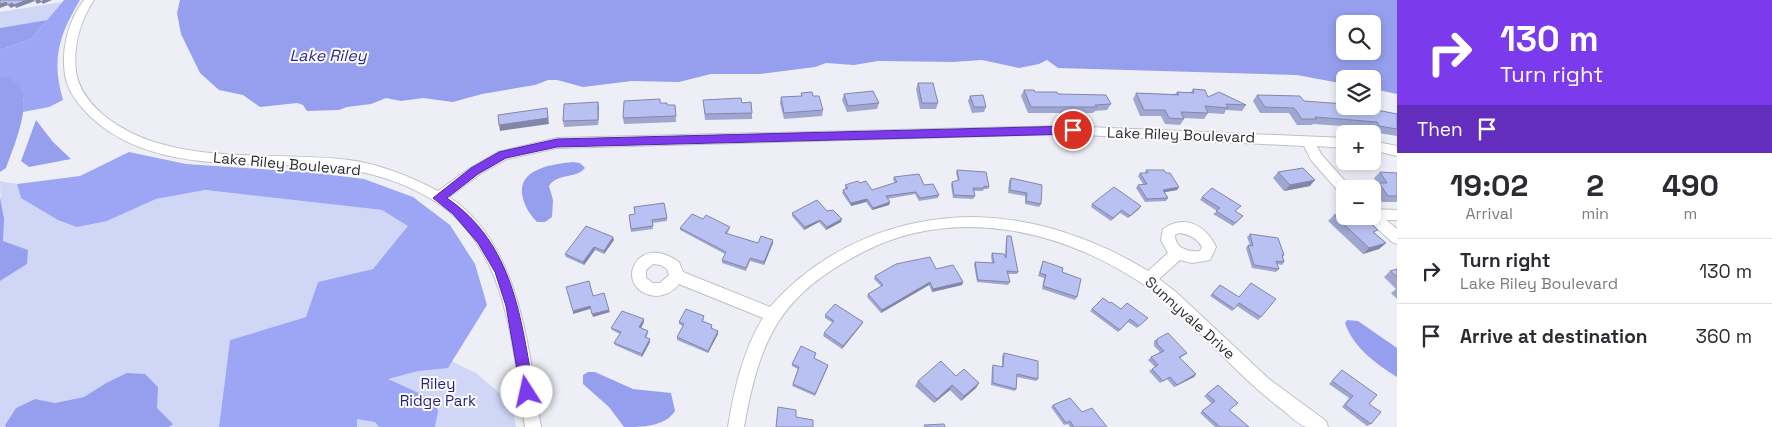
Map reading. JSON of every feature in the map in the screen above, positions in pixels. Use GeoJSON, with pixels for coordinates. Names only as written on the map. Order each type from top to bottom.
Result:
{"type":"FeatureCollection","features":[{"type":"Feature","properties":{"kind":"street","name":"Lake Riley Boulevard"},"geometry":{"type":"LineString","coordinates":[[89,0],[76,25],[69,49],[71,79],[79,98],[96,117],[115,131],[154,147],[205,157],[353,166],[401,180],[438,198],[475,171],[503,155],[557,143],[1064,130],[1336,142]]}},
{"type":"Feature","properties":{"kind":"street"},"geometry":{"type":"LineString","coordinates":[[1307,140],[1316,157],[1337,180]]}},
{"type":"Feature","properties":{"kind":"street"},"geometry":{"type":"LineString","coordinates":[[1381,147],[1397,151]]}},
{"type":"Feature","properties":{"kind":"street"},"geometry":{"type":"LineString","coordinates":[[438,198],[457,210],[482,239],[500,270],[512,306],[533,427]]}},
{"type":"Feature","properties":{"kind":"street"},"geometry":{"type":"LineString","coordinates":[[1381,215],[1397,215]]}},
{"type":"Feature","properties":{"kind":"street","name":"Sunnyvale Drive"},"geometry":{"type":"LineString","coordinates":[[736,427],[751,366],[772,316],[793,293],[817,272],[848,252],[894,234],[934,224],[998,223],[1043,232],[1104,253],[1148,280],[1169,295],[1276,395],[1320,427]]}},
{"type":"Feature","properties":{"kind":"street"},"geometry":{"type":"LineString","coordinates":[[1381,223],[1397,238]]}},
{"type":"Feature","properties":{"kind":"street"},"geometry":{"type":"LineString","coordinates":[[1148,280],[1178,253]]}},
{"type":"Feature","properties":{"kind":"street"},"geometry":{"type":"LineString","coordinates":[[676,276],[772,316]]}},
{"type":"Feature","properties":{"kind":"green space"},"geometry":{"type":"Polygon","coordinates":[[[62,2],[47,20],[0,28],[0,12],[62,2]]]}},
{"type":"Feature","properties":{"kind":"green space"},"geometry":{"type":"Polygon","coordinates":[[[0,181],[17,184],[21,198],[107,221],[156,199],[204,190],[382,210],[409,226],[373,269],[318,282],[306,317],[230,340],[219,427],[169,427],[172,424],[157,408],[106,383],[84,397],[55,403],[35,399],[16,408],[5,425],[6,427],[0,427],[0,281],[27,264],[27,250],[3,241],[0,181]]]}},
{"type":"Feature","properties":{"kind":"green space","name":"Riley Ridge Park"},"geometry":{"type":"Polygon","coordinates":[[[443,357],[476,373],[512,404],[516,427],[350,427],[380,370],[443,357]]]}},
{"type":"Feature","properties":{"kind":"shaded area"},"geometry":{"type":"Polygon","coordinates":[[[64,0],[80,0],[62,36],[59,48],[59,86],[63,100],[49,107],[23,112],[24,98],[7,77],[0,77],[0,50],[31,39],[64,0]]]}},
{"type":"Feature","properties":{"kind":"shaded area"},"geometry":{"type":"Polygon","coordinates":[[[129,152],[186,164],[307,172],[364,179],[413,197],[450,225],[475,264],[487,305],[448,368],[418,371],[388,379],[434,400],[438,411],[435,427],[379,427],[375,422],[357,419],[357,427],[219,427],[230,340],[306,317],[318,282],[373,269],[408,226],[382,210],[205,190],[156,199],[107,221],[77,227],[58,220],[21,198],[17,184],[80,176],[129,152]]]}},
{"type":"Feature","properties":{"kind":"water","name":"Lake Riley"},"geometry":{"type":"Polygon","coordinates":[[[180,0],[1397,0],[1397,94],[1381,91],[1381,70],[1336,70],[1336,82],[1297,75],[1058,68],[1047,60],[1039,64],[1019,68],[982,60],[953,62],[878,61],[854,65],[826,63],[815,67],[761,74],[711,74],[679,82],[632,81],[583,87],[557,80],[548,80],[535,85],[482,94],[453,102],[423,98],[401,101],[386,98],[371,104],[339,110],[307,111],[303,105],[297,103],[260,107],[243,95],[219,90],[200,73],[181,34],[177,13],[180,0]]]}},
{"type":"Feature","properties":{"kind":"water"},"geometry":{"type":"Polygon","coordinates":[[[47,20],[31,39],[0,50],[0,28],[47,20]]]}},
{"type":"Feature","properties":{"kind":"water"},"geometry":{"type":"Polygon","coordinates":[[[0,77],[7,77],[20,86],[24,104],[23,115],[13,149],[6,168],[0,172],[0,77]]]}},
{"type":"Feature","properties":{"kind":"water"},"geometry":{"type":"Polygon","coordinates":[[[36,120],[53,142],[71,159],[29,167],[21,161],[36,120]]]}},
{"type":"Feature","properties":{"kind":"water"},"geometry":{"type":"Polygon","coordinates":[[[573,162],[580,163],[585,168],[577,174],[562,177],[552,182],[549,186],[553,200],[552,217],[545,222],[537,222],[527,209],[522,194],[526,178],[539,169],[573,162]]]}},
{"type":"Feature","properties":{"kind":"water"},"geometry":{"type":"Polygon","coordinates":[[[0,197],[4,219],[3,241],[28,250],[27,264],[0,281],[0,197]]]}},
{"type":"Feature","properties":{"kind":"water"},"geometry":{"type":"Polygon","coordinates":[[[1347,320],[1358,321],[1397,348],[1397,377],[1373,361],[1359,347],[1345,323],[1347,320]]]}},
{"type":"Feature","properties":{"kind":"water"},"geometry":{"type":"Polygon","coordinates":[[[588,372],[595,372],[633,389],[671,393],[675,411],[671,416],[659,423],[624,427],[609,407],[583,384],[583,375],[588,372]]]}},
{"type":"Feature","properties":{"kind":"water"},"geometry":{"type":"Polygon","coordinates":[[[127,373],[145,374],[158,387],[157,408],[173,424],[169,427],[6,427],[5,425],[16,408],[35,399],[55,403],[84,397],[106,383],[127,373]]]}},
{"type":"Feature","properties":{"kind":"building"},"geometry":{"type":"Polygon","coordinates":[[[0,0],[27,0],[14,5],[12,3],[8,5],[6,2],[0,4],[0,0]]]}},
{"type":"Feature","properties":{"kind":"building"},"geometry":{"type":"Polygon","coordinates":[[[918,83],[933,83],[938,103],[922,103],[918,83]]]}},
{"type":"Feature","properties":{"kind":"building"},"geometry":{"type":"Polygon","coordinates":[[[1193,89],[1205,90],[1208,97],[1219,92],[1246,105],[1226,104],[1228,108],[1205,106],[1208,113],[1181,112],[1184,119],[1169,118],[1165,110],[1144,110],[1136,93],[1179,95],[1177,92],[1194,93],[1193,89]]]}},
{"type":"Feature","properties":{"kind":"building"},"geometry":{"type":"Polygon","coordinates":[[[1024,90],[1057,92],[1058,94],[1106,95],[1111,104],[1095,105],[1097,107],[1031,107],[1024,90]]]}},
{"type":"Feature","properties":{"kind":"building"},"geometry":{"type":"Polygon","coordinates":[[[873,91],[879,103],[848,106],[844,94],[873,91]]]}},
{"type":"Feature","properties":{"kind":"building"},"geometry":{"type":"Polygon","coordinates":[[[812,92],[813,96],[819,96],[823,110],[784,113],[781,97],[802,96],[801,93],[812,92]]]}},
{"type":"Feature","properties":{"kind":"building"},"geometry":{"type":"Polygon","coordinates":[[[983,95],[986,107],[974,107],[970,96],[983,95]]]}},
{"type":"Feature","properties":{"kind":"building"},"geometry":{"type":"Polygon","coordinates":[[[1257,95],[1300,96],[1304,101],[1336,103],[1336,115],[1381,115],[1381,111],[1397,114],[1397,129],[1381,126],[1377,122],[1315,117],[1317,119],[1302,119],[1294,108],[1265,107],[1257,95]]]}},
{"type":"Feature","properties":{"kind":"building"},"geometry":{"type":"Polygon","coordinates":[[[741,98],[742,103],[751,102],[752,113],[705,114],[703,100],[741,98]]]}},
{"type":"Feature","properties":{"kind":"building"},"geometry":{"type":"Polygon","coordinates":[[[660,99],[660,103],[675,105],[676,116],[623,118],[624,101],[660,99]]]}},
{"type":"Feature","properties":{"kind":"building"},"geometry":{"type":"Polygon","coordinates":[[[598,102],[598,120],[563,121],[564,104],[598,102]]]}},
{"type":"Feature","properties":{"kind":"building"},"geometry":{"type":"Polygon","coordinates":[[[547,108],[548,118],[499,125],[498,115],[547,108]]]}},
{"type":"Feature","properties":{"kind":"building"},"geometry":{"type":"Polygon","coordinates":[[[1303,168],[1315,180],[1290,185],[1278,172],[1303,168]]]}},
{"type":"Feature","properties":{"kind":"building"},"geometry":{"type":"Polygon","coordinates":[[[957,170],[986,172],[989,187],[973,188],[975,196],[954,195],[952,182],[959,180],[957,170]]]}},
{"type":"Feature","properties":{"kind":"building"},"geometry":{"type":"Polygon","coordinates":[[[1146,170],[1164,170],[1166,173],[1170,173],[1179,187],[1163,190],[1168,198],[1147,199],[1138,185],[1147,184],[1140,173],[1148,173],[1146,170]]]}},
{"type":"Feature","properties":{"kind":"building"},"geometry":{"type":"Polygon","coordinates":[[[1380,172],[1397,173],[1397,196],[1388,196],[1381,186],[1381,183],[1387,183],[1380,172]]]}},
{"type":"Feature","properties":{"kind":"building"},"geometry":{"type":"Polygon","coordinates":[[[919,174],[924,185],[933,184],[939,195],[920,198],[916,192],[886,196],[890,202],[873,208],[867,199],[851,203],[843,190],[848,188],[845,185],[866,181],[872,190],[897,182],[894,177],[919,174]]]}},
{"type":"Feature","properties":{"kind":"building"},"geometry":{"type":"Polygon","coordinates":[[[1011,178],[1042,185],[1041,204],[1026,201],[1027,193],[1010,190],[1011,178]]]}},
{"type":"Feature","properties":{"kind":"building"},"geometry":{"type":"Polygon","coordinates":[[[1114,187],[1141,206],[1130,216],[1122,210],[1113,218],[1092,204],[1114,187]]]}},
{"type":"Feature","properties":{"kind":"building"},"geometry":{"type":"Polygon","coordinates":[[[1212,188],[1241,206],[1235,211],[1243,216],[1235,223],[1216,211],[1220,208],[1202,197],[1212,188]]]}},
{"type":"Feature","properties":{"kind":"building"},"geometry":{"type":"Polygon","coordinates":[[[817,200],[827,211],[833,210],[842,219],[827,227],[820,220],[805,227],[792,213],[817,200]]]}},
{"type":"Feature","properties":{"kind":"building"},"geometry":{"type":"Polygon","coordinates":[[[664,203],[667,218],[652,220],[653,226],[631,229],[629,215],[635,214],[634,207],[664,203]]]}},
{"type":"Feature","properties":{"kind":"building"},"geometry":{"type":"Polygon","coordinates":[[[692,214],[703,219],[706,215],[730,227],[725,233],[758,243],[761,236],[773,240],[764,262],[750,258],[746,268],[722,260],[726,252],[680,228],[692,214]]]}},
{"type":"Feature","properties":{"kind":"building"},"geometry":{"type":"Polygon","coordinates":[[[1345,225],[1372,225],[1378,230],[1373,232],[1386,243],[1369,248],[1345,225]]]}},
{"type":"Feature","properties":{"kind":"building"},"geometry":{"type":"Polygon","coordinates":[[[586,226],[613,237],[604,251],[594,247],[583,262],[565,254],[586,226]]]}},
{"type":"Feature","properties":{"kind":"building"},"geometry":{"type":"Polygon","coordinates":[[[1250,234],[1278,238],[1284,255],[1282,255],[1284,262],[1276,261],[1279,269],[1254,265],[1248,245],[1253,246],[1250,234]]]}},
{"type":"Feature","properties":{"kind":"building"},"geometry":{"type":"Polygon","coordinates":[[[1007,236],[1011,236],[1018,272],[1007,271],[1010,282],[978,280],[975,262],[994,263],[992,253],[1004,254],[1006,258],[1007,236]]]}},
{"type":"Feature","properties":{"kind":"building"},"geometry":{"type":"Polygon","coordinates":[[[930,257],[936,269],[953,265],[963,282],[933,289],[930,282],[882,310],[868,294],[883,285],[875,276],[896,264],[930,257]]]}},
{"type":"Feature","properties":{"kind":"building"},"geometry":{"type":"Polygon","coordinates":[[[1043,261],[1063,268],[1062,272],[1081,279],[1077,297],[1043,286],[1046,275],[1040,273],[1043,261]]]}},
{"type":"Feature","properties":{"kind":"building"},"geometry":{"type":"Polygon","coordinates":[[[1397,269],[1397,277],[1390,271],[1397,269]]]}},
{"type":"Feature","properties":{"kind":"building"},"geometry":{"type":"Polygon","coordinates":[[[589,281],[593,296],[604,293],[609,310],[592,314],[590,306],[573,311],[566,287],[589,281]]]}},
{"type":"Feature","properties":{"kind":"building"},"geometry":{"type":"Polygon","coordinates":[[[1251,283],[1276,299],[1261,317],[1239,303],[1234,309],[1212,294],[1220,285],[1239,297],[1251,283]]]}},
{"type":"Feature","properties":{"kind":"building"},"geometry":{"type":"Polygon","coordinates":[[[1103,298],[1121,309],[1127,303],[1148,318],[1139,326],[1130,319],[1120,330],[1092,309],[1103,298]]]}},
{"type":"Feature","properties":{"kind":"building"},"geometry":{"type":"Polygon","coordinates":[[[835,304],[863,322],[843,346],[824,333],[834,321],[825,315],[835,304]]]}},
{"type":"Feature","properties":{"kind":"building"},"geometry":{"type":"Polygon","coordinates":[[[686,309],[704,316],[702,321],[712,325],[711,328],[718,331],[708,351],[677,337],[684,324],[679,322],[686,309]]]}},
{"type":"Feature","properties":{"kind":"building"},"geometry":{"type":"Polygon","coordinates":[[[622,311],[644,319],[639,327],[648,331],[645,337],[650,339],[642,354],[614,343],[621,332],[611,328],[622,311]]]}},
{"type":"Feature","properties":{"kind":"building"},"geometry":{"type":"Polygon","coordinates":[[[1168,333],[1187,353],[1179,357],[1196,374],[1177,385],[1170,377],[1163,381],[1152,369],[1158,365],[1151,357],[1164,351],[1157,344],[1157,339],[1168,333]]]}},
{"type":"Feature","properties":{"kind":"building"},"geometry":{"type":"Polygon","coordinates":[[[801,346],[816,353],[814,358],[828,365],[815,394],[793,384],[799,367],[792,364],[801,346]]]}},
{"type":"Feature","properties":{"kind":"building"},"geometry":{"type":"Polygon","coordinates":[[[1004,353],[1038,361],[1038,379],[1017,374],[1016,389],[993,383],[993,365],[1003,367],[1004,353]]]}},
{"type":"Feature","properties":{"kind":"building"},"geometry":{"type":"Polygon","coordinates":[[[941,361],[956,376],[964,369],[979,383],[964,396],[952,385],[937,399],[918,381],[941,361]]]}},
{"type":"Feature","properties":{"kind":"building"},"geometry":{"type":"Polygon","coordinates":[[[1342,370],[1377,395],[1369,404],[1381,412],[1371,424],[1345,405],[1353,396],[1332,381],[1342,370]]]}},
{"type":"Feature","properties":{"kind":"building"},"geometry":{"type":"Polygon","coordinates":[[[1218,385],[1238,403],[1229,410],[1249,427],[1220,427],[1202,411],[1215,401],[1207,394],[1218,385]]]}},
{"type":"Feature","properties":{"kind":"building"},"geometry":{"type":"Polygon","coordinates":[[[1070,398],[1082,412],[1092,408],[1107,427],[1074,427],[1070,421],[1066,423],[1053,405],[1070,398]]]}},
{"type":"Feature","properties":{"kind":"building"},"geometry":{"type":"Polygon","coordinates":[[[778,407],[796,410],[796,417],[813,420],[813,427],[776,427],[778,407]]]}},
{"type":"Feature","properties":{"kind":"building"},"geometry":{"type":"Polygon","coordinates":[[[944,424],[945,427],[925,427],[924,425],[944,424]]]}},
{"type":"Feature","properties":{"kind":"route"},"geometry":{"type":"LineString","coordinates":[[527,392],[512,306],[500,270],[482,239],[457,210],[438,198],[475,171],[503,155],[523,149],[557,143],[1073,130]]}}]}
